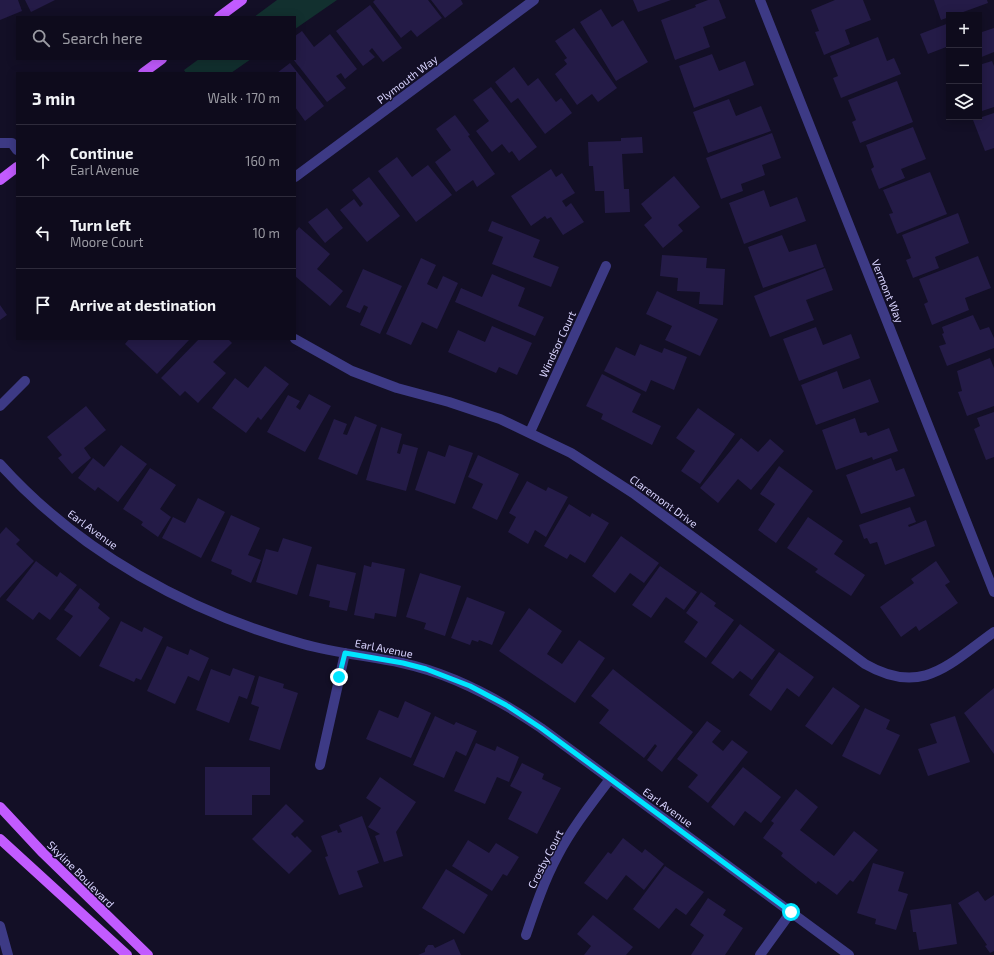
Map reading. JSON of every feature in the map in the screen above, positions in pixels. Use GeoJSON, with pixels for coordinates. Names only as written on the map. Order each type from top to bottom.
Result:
{"type":"FeatureCollection","features":[{"type":"Feature","properties":{"kind":"main road"},"geometry":{"type":"LineString","coordinates":[[220,16],[242,0]]}},
{"type":"Feature","properties":{"kind":"main road"},"geometry":{"type":"LineString","coordinates":[[144,72],[161,60]]}},
{"type":"Feature","properties":{"kind":"main road"},"geometry":{"type":"LineString","coordinates":[[0,180],[16,168]]}},
{"type":"Feature","properties":{"kind":"main road","name":"Skyline Boulevard"},"geometry":{"type":"LineString","coordinates":[[0,807],[43,853],[148,955]]}},
{"type":"Feature","properties":{"kind":"main road"},"geometry":{"type":"LineString","coordinates":[[0,839],[127,955]]}},
{"type":"Feature","properties":{"kind":"street","name":"Plymouth Way"},"geometry":{"type":"LineString","coordinates":[[296,176],[534,0]]}},
{"type":"Feature","properties":{"kind":"street","name":"Vermont Way"},"geometry":{"type":"LineString","coordinates":[[760,0],[994,592]]}},
{"type":"Feature","properties":{"kind":"street"},"geometry":{"type":"LineString","coordinates":[[0,143],[12,143],[16,149]]}},
{"type":"Feature","properties":{"kind":"street","name":"Windsor Court"},"geometry":{"type":"LineString","coordinates":[[530,432],[606,266]]}},
{"type":"Feature","properties":{"kind":"street","name":"Claremont Drive"},"geometry":{"type":"LineString","coordinates":[[296,340],[330,360],[374,380],[474,410],[530,432],[571,453],[617,482],[876,671],[896,678],[908,679],[928,676],[949,664],[994,632]]}},
{"type":"Feature","properties":{"kind":"street"},"geometry":{"type":"LineString","coordinates":[[0,406],[25,381]]}},
{"type":"Feature","properties":{"kind":"street","name":"Earl Avenue"},"geometry":{"type":"LineString","coordinates":[[0,464],[42,505],[82,537],[124,566],[168,592],[221,616],[267,634],[304,644],[403,663],[426,669],[482,692],[524,716],[849,955]]}},
{"type":"Feature","properties":{"kind":"street"},"geometry":{"type":"LineString","coordinates":[[320,765],[345,653]]}},
{"type":"Feature","properties":{"kind":"street","name":"Crosby Court"},"geometry":{"type":"LineString","coordinates":[[526,935],[539,897],[558,854],[610,779]]}},
{"type":"Feature","properties":{"kind":"street"},"geometry":{"type":"LineString","coordinates":[[760,955],[791,912]]}},
{"type":"Feature","properties":{"kind":"street"},"geometry":{"type":"LineString","coordinates":[[0,926],[8,955]]}},
{"type":"Feature","properties":{"kind":"green space"},"geometry":{"type":"Polygon","coordinates":[[[277,0],[337,0],[296,28],[296,16],[255,16],[277,0]]]}},
{"type":"Feature","properties":{"kind":"green space"},"geometry":{"type":"Polygon","coordinates":[[[198,60],[250,60],[232,72],[185,72],[184,70],[198,60]]]}},
{"type":"Feature","properties":{"kind":"building"},"geometry":{"type":"Polygon","coordinates":[[[0,0],[18,0],[22,11],[0,20],[0,0]]]}},
{"type":"Feature","properties":{"kind":"building"},"geometry":{"type":"Polygon","coordinates":[[[25,0],[55,0],[31,12],[25,0]]]}},
{"type":"Feature","properties":{"kind":"building"},"geometry":{"type":"Polygon","coordinates":[[[375,0],[428,0],[442,18],[417,37],[411,30],[401,38],[373,2],[375,0]]]}},
{"type":"Feature","properties":{"kind":"building"},"geometry":{"type":"Polygon","coordinates":[[[431,0],[461,0],[463,4],[445,18],[431,0]]]}},
{"type":"Feature","properties":{"kind":"building"},"geometry":{"type":"Polygon","coordinates":[[[633,0],[671,0],[638,12],[633,0]]]}},
{"type":"Feature","properties":{"kind":"building"},"geometry":{"type":"Polygon","coordinates":[[[708,0],[719,0],[726,18],[703,27],[710,47],[675,60],[661,20],[696,7],[695,5],[708,0]]]}},
{"type":"Feature","properties":{"kind":"building"},"geometry":{"type":"Polygon","coordinates":[[[835,0],[863,0],[871,20],[845,30],[850,44],[824,55],[815,32],[819,31],[811,10],[835,0]]]}},
{"type":"Feature","properties":{"kind":"building"},"geometry":{"type":"Polygon","coordinates":[[[934,0],[987,0],[988,3],[963,12],[946,12],[946,18],[941,20],[934,0]]]}},
{"type":"Feature","properties":{"kind":"building"},"geometry":{"type":"Polygon","coordinates":[[[370,5],[402,48],[383,62],[372,48],[369,51],[375,57],[363,66],[336,31],[370,5]]]}},
{"type":"Feature","properties":{"kind":"building"},"geometry":{"type":"Polygon","coordinates":[[[601,9],[612,27],[623,20],[648,62],[616,81],[580,22],[601,9]]]}},
{"type":"Feature","properties":{"kind":"building"},"geometry":{"type":"Polygon","coordinates":[[[946,24],[946,47],[928,54],[920,34],[946,24]]]}},
{"type":"Feature","properties":{"kind":"building"},"geometry":{"type":"Polygon","coordinates":[[[574,28],[617,88],[598,102],[592,94],[577,105],[555,74],[567,64],[564,60],[567,58],[555,41],[574,28]]]}},
{"type":"Feature","properties":{"kind":"building"},"geometry":{"type":"Polygon","coordinates":[[[994,28],[994,52],[982,57],[982,48],[982,32],[994,28]]]}},
{"type":"Feature","properties":{"kind":"building"},"geometry":{"type":"Polygon","coordinates":[[[302,31],[314,47],[330,34],[357,69],[345,79],[341,73],[336,76],[346,88],[327,102],[294,60],[296,60],[296,35],[302,31]]]}},
{"type":"Feature","properties":{"kind":"building"},"geometry":{"type":"Polygon","coordinates":[[[878,37],[887,61],[894,58],[901,74],[841,98],[833,78],[838,76],[830,56],[878,37]]]}},
{"type":"Feature","properties":{"kind":"building"},"geometry":{"type":"Polygon","coordinates":[[[712,54],[719,71],[745,61],[754,85],[694,108],[679,66],[712,54]]]}},
{"type":"Feature","properties":{"kind":"building"},"geometry":{"type":"Polygon","coordinates":[[[992,61],[994,66],[994,107],[982,111],[982,84],[982,64],[992,61]]]}},
{"type":"Feature","properties":{"kind":"building"},"geometry":{"type":"Polygon","coordinates":[[[290,63],[324,106],[305,121],[296,108],[296,72],[278,72],[290,63]]]}},
{"type":"Feature","properties":{"kind":"building"},"geometry":{"type":"Polygon","coordinates":[[[514,67],[528,86],[538,78],[556,102],[561,98],[572,113],[545,134],[518,98],[511,103],[495,82],[514,67]]]}},
{"type":"Feature","properties":{"kind":"building"},"geometry":{"type":"Polygon","coordinates":[[[897,81],[913,122],[860,143],[852,122],[856,120],[848,100],[897,81]]]}},
{"type":"Feature","properties":{"kind":"building"},"geometry":{"type":"Polygon","coordinates":[[[491,87],[537,147],[519,161],[512,151],[509,153],[502,144],[492,152],[476,131],[489,121],[473,100],[491,87]]]}},
{"type":"Feature","properties":{"kind":"building"},"geometry":{"type":"Polygon","coordinates":[[[729,99],[736,116],[761,106],[771,131],[708,153],[693,112],[729,99]]]}},
{"type":"Feature","properties":{"kind":"building"},"geometry":{"type":"Polygon","coordinates":[[[994,113],[994,148],[985,151],[973,120],[982,120],[982,117],[994,113]]]}},
{"type":"Feature","properties":{"kind":"building"},"geometry":{"type":"Polygon","coordinates":[[[455,115],[495,174],[477,187],[473,180],[456,192],[435,162],[451,150],[436,129],[455,115]]]}},
{"type":"Feature","properties":{"kind":"building"},"geometry":{"type":"Polygon","coordinates":[[[913,127],[926,159],[901,169],[905,178],[879,189],[871,169],[874,167],[866,145],[913,127]]]}},
{"type":"Feature","properties":{"kind":"building"},"geometry":{"type":"Polygon","coordinates":[[[772,133],[781,158],[762,165],[765,175],[741,184],[743,191],[721,199],[706,158],[772,133]]]}},
{"type":"Feature","properties":{"kind":"building"},"geometry":{"type":"Polygon","coordinates":[[[642,137],[643,153],[622,154],[624,189],[629,189],[630,212],[605,213],[604,191],[595,191],[593,166],[589,166],[588,142],[621,141],[621,138],[642,137]]]}},
{"type":"Feature","properties":{"kind":"building"},"geometry":{"type":"Polygon","coordinates":[[[397,157],[412,177],[428,165],[452,195],[416,222],[378,171],[397,157]]]}},
{"type":"Feature","properties":{"kind":"building"},"geometry":{"type":"Polygon","coordinates":[[[551,169],[556,177],[562,173],[575,193],[562,201],[566,207],[571,203],[584,222],[563,235],[551,217],[547,219],[545,216],[531,226],[511,196],[551,169]]]}},
{"type":"Feature","properties":{"kind":"building"},"geometry":{"type":"Polygon","coordinates":[[[930,172],[947,214],[897,234],[889,214],[893,213],[883,190],[930,172]]]}},
{"type":"Feature","properties":{"kind":"building"},"geometry":{"type":"Polygon","coordinates":[[[674,176],[700,207],[678,225],[683,231],[663,248],[644,225],[652,218],[641,204],[674,176]]]}},
{"type":"Feature","properties":{"kind":"building"},"geometry":{"type":"Polygon","coordinates":[[[369,177],[400,216],[367,242],[340,210],[354,199],[360,207],[363,204],[352,190],[369,177]]]}},
{"type":"Feature","properties":{"kind":"building"},"geometry":{"type":"Polygon","coordinates":[[[764,190],[770,207],[797,197],[806,221],[744,244],[729,203],[764,190]]]}},
{"type":"Feature","properties":{"kind":"building"},"geometry":{"type":"Polygon","coordinates":[[[327,208],[343,228],[325,243],[308,222],[327,208]]]}},
{"type":"Feature","properties":{"kind":"building"},"geometry":{"type":"Polygon","coordinates":[[[958,213],[969,243],[935,257],[939,268],[913,278],[906,260],[911,258],[902,235],[958,213]]]}},
{"type":"Feature","properties":{"kind":"building"},"geometry":{"type":"Polygon","coordinates":[[[492,221],[540,240],[533,257],[559,267],[551,287],[492,264],[503,237],[488,231],[492,221]]]}},
{"type":"Feature","properties":{"kind":"building"},"geometry":{"type":"Polygon","coordinates":[[[299,227],[330,254],[317,269],[343,291],[330,306],[296,277],[296,231],[299,227]]]}},
{"type":"Feature","properties":{"kind":"building"},"geometry":{"type":"Polygon","coordinates":[[[782,235],[789,252],[816,244],[824,267],[763,288],[748,247],[782,235]]]}},
{"type":"Feature","properties":{"kind":"building"},"geometry":{"type":"Polygon","coordinates":[[[662,255],[707,258],[706,268],[725,269],[723,305],[699,304],[700,292],[677,291],[678,278],[660,276],[662,255]]]}},
{"type":"Feature","properties":{"kind":"building"},"geometry":{"type":"Polygon","coordinates":[[[978,256],[991,288],[965,298],[969,310],[932,325],[924,304],[928,302],[919,279],[978,256]]]}},
{"type":"Feature","properties":{"kind":"building"},"geometry":{"type":"Polygon","coordinates":[[[421,258],[436,265],[427,284],[437,289],[443,276],[458,283],[437,329],[422,322],[411,345],[386,334],[421,258]]]}},
{"type":"Feature","properties":{"kind":"building"},"geometry":{"type":"Polygon","coordinates":[[[825,268],[833,290],[806,300],[814,320],[770,337],[754,296],[825,268]]]}},
{"type":"Feature","properties":{"kind":"building"},"geometry":{"type":"Polygon","coordinates":[[[363,269],[402,286],[380,334],[360,325],[368,307],[364,305],[360,313],[346,307],[363,269]]]}},
{"type":"Feature","properties":{"kind":"building"},"geometry":{"type":"Polygon","coordinates":[[[492,274],[525,288],[518,306],[544,317],[535,336],[455,302],[461,288],[482,297],[492,274]]]}},
{"type":"Feature","properties":{"kind":"building"},"geometry":{"type":"Polygon","coordinates":[[[657,291],[718,319],[700,356],[665,340],[672,326],[646,314],[657,291]]]}},
{"type":"Feature","properties":{"kind":"building"},"geometry":{"type":"Polygon","coordinates":[[[0,305],[7,315],[0,320],[0,305]]]}},
{"type":"Feature","properties":{"kind":"building"},"geometry":{"type":"Polygon","coordinates":[[[973,315],[980,330],[989,327],[994,338],[994,348],[947,366],[939,346],[946,344],[942,334],[944,333],[942,327],[973,315]]]}},
{"type":"Feature","properties":{"kind":"building"},"geometry":{"type":"Polygon","coordinates":[[[492,326],[532,343],[517,375],[499,367],[496,373],[448,352],[458,330],[485,342],[492,326]]]}},
{"type":"Feature","properties":{"kind":"building"},"geometry":{"type":"Polygon","coordinates":[[[816,327],[823,345],[851,334],[860,358],[799,381],[783,339],[816,327]]]}},
{"type":"Feature","properties":{"kind":"building"},"geometry":{"type":"Polygon","coordinates":[[[128,340],[189,340],[157,374],[125,344],[128,340]]]}},
{"type":"Feature","properties":{"kind":"building"},"geometry":{"type":"Polygon","coordinates":[[[198,340],[229,340],[232,343],[213,362],[226,373],[198,403],[185,391],[180,396],[161,378],[198,340]]]}},
{"type":"Feature","properties":{"kind":"building"},"geometry":{"type":"Polygon","coordinates":[[[640,344],[662,353],[664,348],[687,357],[674,390],[651,380],[646,392],[604,371],[616,347],[635,356],[640,344]]]}},
{"type":"Feature","properties":{"kind":"building"},"geometry":{"type":"Polygon","coordinates":[[[990,358],[994,368],[994,406],[967,416],[958,392],[962,391],[957,371],[990,358]]]}},
{"type":"Feature","properties":{"kind":"building"},"geometry":{"type":"Polygon","coordinates":[[[265,366],[289,384],[261,420],[258,417],[246,433],[212,408],[235,378],[248,388],[265,366]]]}},
{"type":"Feature","properties":{"kind":"building"},"geometry":{"type":"Polygon","coordinates":[[[837,371],[843,389],[870,379],[879,402],[816,425],[801,385],[837,371]]]}},
{"type":"Feature","properties":{"kind":"building"},"geometry":{"type":"Polygon","coordinates":[[[602,374],[641,394],[632,412],[661,426],[652,445],[601,419],[603,414],[586,406],[602,374]]]}},
{"type":"Feature","properties":{"kind":"building"},"geometry":{"type":"Polygon","coordinates":[[[309,394],[331,406],[305,452],[267,432],[288,395],[300,401],[296,407],[300,410],[309,394]]]}},
{"type":"Feature","properties":{"kind":"building"},"geometry":{"type":"Polygon","coordinates":[[[86,406],[106,430],[84,448],[91,458],[72,474],[58,458],[62,455],[47,437],[86,406]]]}},
{"type":"Feature","properties":{"kind":"building"},"geometry":{"type":"Polygon","coordinates":[[[698,408],[735,434],[700,484],[681,471],[695,451],[676,438],[698,408]]]}},
{"type":"Feature","properties":{"kind":"building"},"geometry":{"type":"Polygon","coordinates":[[[994,412],[994,457],[986,460],[974,429],[980,426],[977,418],[994,412]]]}},
{"type":"Feature","properties":{"kind":"building"},"geometry":{"type":"Polygon","coordinates":[[[355,416],[377,425],[357,475],[318,459],[334,419],[347,424],[343,434],[347,435],[355,416]]]}},
{"type":"Feature","properties":{"kind":"building"},"geometry":{"type":"Polygon","coordinates":[[[855,418],[860,433],[866,432],[868,436],[889,428],[898,451],[873,460],[872,457],[836,470],[822,430],[855,418]]]}},
{"type":"Feature","properties":{"kind":"building"},"geometry":{"type":"Polygon","coordinates":[[[381,427],[402,434],[397,453],[400,454],[403,444],[418,448],[406,491],[366,480],[381,427]]]}},
{"type":"Feature","properties":{"kind":"building"},"geometry":{"type":"Polygon","coordinates":[[[741,438],[758,452],[770,439],[784,451],[751,490],[738,479],[718,503],[700,488],[741,438]]]}},
{"type":"Feature","properties":{"kind":"building"},"geometry":{"type":"Polygon","coordinates":[[[121,445],[147,464],[118,502],[98,487],[95,491],[78,478],[93,458],[104,467],[121,445]]]}},
{"type":"Feature","properties":{"kind":"building"},"geometry":{"type":"Polygon","coordinates":[[[449,445],[473,453],[455,504],[415,490],[428,451],[445,457],[449,445]]]}},
{"type":"Feature","properties":{"kind":"building"},"geometry":{"type":"Polygon","coordinates":[[[478,455],[519,474],[497,520],[472,508],[483,484],[468,477],[478,455]]]}},
{"type":"Feature","properties":{"kind":"building"},"geometry":{"type":"Polygon","coordinates":[[[891,458],[896,471],[904,468],[915,496],[861,514],[846,475],[891,458]]]}},
{"type":"Feature","properties":{"kind":"building"},"geometry":{"type":"Polygon","coordinates":[[[779,466],[813,491],[776,543],[758,530],[775,504],[760,494],[779,466]]]}},
{"type":"Feature","properties":{"kind":"building"},"geometry":{"type":"Polygon","coordinates":[[[150,468],[176,485],[160,509],[171,517],[158,537],[141,525],[143,522],[123,509],[150,468]]]}},
{"type":"Feature","properties":{"kind":"building"},"geometry":{"type":"Polygon","coordinates":[[[527,481],[546,491],[548,487],[568,497],[546,537],[535,530],[528,544],[508,532],[516,517],[509,513],[527,481]]]}},
{"type":"Feature","properties":{"kind":"building"},"geometry":{"type":"Polygon","coordinates":[[[198,498],[225,512],[201,558],[162,538],[173,517],[185,523],[198,498]]]}},
{"type":"Feature","properties":{"kind":"building"},"geometry":{"type":"Polygon","coordinates":[[[569,504],[590,517],[592,513],[609,523],[585,563],[570,554],[567,559],[544,546],[569,504]]]}},
{"type":"Feature","properties":{"kind":"building"},"geometry":{"type":"Polygon","coordinates":[[[910,507],[916,522],[908,525],[909,527],[926,520],[935,546],[885,565],[877,542],[870,544],[867,538],[864,539],[859,525],[910,507]]]}},
{"type":"Feature","properties":{"kind":"building"},"geometry":{"type":"Polygon","coordinates":[[[231,515],[260,528],[248,555],[261,560],[251,583],[231,574],[232,570],[211,561],[231,515]]]}},
{"type":"Feature","properties":{"kind":"building"},"geometry":{"type":"Polygon","coordinates":[[[808,517],[843,541],[834,554],[865,575],[851,596],[815,572],[818,569],[787,548],[808,517]]]}},
{"type":"Feature","properties":{"kind":"building"},"geometry":{"type":"Polygon","coordinates":[[[6,527],[20,540],[16,544],[34,561],[0,598],[0,534],[6,527]]]}},
{"type":"Feature","properties":{"kind":"building"},"geometry":{"type":"Polygon","coordinates":[[[621,536],[659,563],[644,583],[630,573],[615,593],[592,576],[621,536]]]}},
{"type":"Feature","properties":{"kind":"building"},"geometry":{"type":"Polygon","coordinates":[[[283,538],[312,547],[297,595],[256,582],[266,549],[278,552],[283,538]]]}},
{"type":"Feature","properties":{"kind":"building"},"geometry":{"type":"Polygon","coordinates":[[[36,561],[57,577],[60,572],[77,585],[50,620],[39,612],[33,620],[6,600],[36,561]]]}},
{"type":"Feature","properties":{"kind":"building"},"geometry":{"type":"Polygon","coordinates":[[[936,561],[950,582],[945,585],[958,603],[919,631],[916,626],[901,637],[880,607],[914,583],[911,579],[936,561]]]}},
{"type":"Feature","properties":{"kind":"building"},"geometry":{"type":"Polygon","coordinates":[[[372,562],[405,569],[396,617],[375,613],[374,619],[354,615],[364,565],[371,567],[372,562]]]}},
{"type":"Feature","properties":{"kind":"building"},"geometry":{"type":"Polygon","coordinates":[[[317,564],[356,573],[347,611],[329,607],[330,601],[309,596],[317,564]]]}},
{"type":"Feature","properties":{"kind":"building"},"geometry":{"type":"Polygon","coordinates":[[[660,566],[697,592],[684,610],[666,597],[651,618],[632,605],[660,566]]]}},
{"type":"Feature","properties":{"kind":"building"},"geometry":{"type":"Polygon","coordinates":[[[420,573],[461,586],[445,636],[424,629],[426,623],[406,617],[420,573]]]}},
{"type":"Feature","properties":{"kind":"building"},"geometry":{"type":"Polygon","coordinates":[[[80,588],[100,604],[98,608],[110,618],[80,657],[56,639],[73,616],[64,610],[80,588]]]}},
{"type":"Feature","properties":{"kind":"building"},"geometry":{"type":"Polygon","coordinates":[[[701,592],[716,603],[714,606],[734,620],[706,658],[684,642],[698,622],[686,613],[701,592]]]}},
{"type":"Feature","properties":{"kind":"building"},"geometry":{"type":"Polygon","coordinates":[[[467,597],[505,612],[492,645],[479,640],[478,642],[472,640],[470,645],[451,638],[467,597]]]}},
{"type":"Feature","properties":{"kind":"building"},"geometry":{"type":"Polygon","coordinates":[[[529,608],[562,631],[547,654],[562,664],[579,640],[605,658],[575,703],[499,651],[529,608]]]}},
{"type":"Feature","properties":{"kind":"building"},"geometry":{"type":"Polygon","coordinates":[[[121,621],[142,632],[144,627],[163,637],[141,680],[136,678],[134,682],[99,666],[121,621]]]}},
{"type":"Feature","properties":{"kind":"building"},"geometry":{"type":"Polygon","coordinates":[[[740,624],[775,650],[752,680],[740,671],[733,679],[711,663],[740,624]]]}},
{"type":"Feature","properties":{"kind":"building"},"geometry":{"type":"Polygon","coordinates":[[[167,646],[188,655],[190,649],[209,658],[199,681],[188,676],[175,704],[147,691],[167,646]]]}},
{"type":"Feature","properties":{"kind":"building"},"geometry":{"type":"Polygon","coordinates":[[[779,652],[814,677],[799,697],[787,688],[771,711],[749,695],[779,652]]]}},
{"type":"Feature","properties":{"kind":"building"},"geometry":{"type":"Polygon","coordinates":[[[233,668],[255,676],[247,699],[239,696],[229,723],[196,710],[211,669],[230,676],[233,668]]]}},
{"type":"Feature","properties":{"kind":"building"},"geometry":{"type":"Polygon","coordinates":[[[613,669],[693,732],[662,772],[647,760],[657,746],[655,744],[644,758],[599,723],[609,710],[591,696],[613,669]]]}},
{"type":"Feature","properties":{"kind":"building"},"geometry":{"type":"Polygon","coordinates":[[[259,676],[284,684],[283,688],[298,693],[280,750],[249,740],[259,707],[251,704],[259,676]]]}},
{"type":"Feature","properties":{"kind":"building"},"geometry":{"type":"Polygon","coordinates":[[[833,687],[860,706],[832,745],[805,726],[833,687]]]}},
{"type":"Feature","properties":{"kind":"building"},"geometry":{"type":"Polygon","coordinates":[[[994,688],[994,754],[964,713],[994,688]]]}},
{"type":"Feature","properties":{"kind":"building"},"geometry":{"type":"Polygon","coordinates":[[[405,701],[431,713],[411,758],[366,739],[379,710],[398,718],[405,701]]]}},
{"type":"Feature","properties":{"kind":"building"},"geometry":{"type":"Polygon","coordinates":[[[865,708],[890,720],[886,729],[900,735],[880,775],[842,756],[865,708]]]}},
{"type":"Feature","properties":{"kind":"building"},"geometry":{"type":"Polygon","coordinates":[[[435,716],[454,725],[456,722],[477,731],[466,756],[456,751],[444,778],[413,765],[435,716]]]}},
{"type":"Feature","properties":{"kind":"building"},"geometry":{"type":"Polygon","coordinates":[[[955,716],[970,762],[928,776],[918,749],[937,743],[930,724],[955,716]]]}},
{"type":"Feature","properties":{"kind":"building"},"geometry":{"type":"Polygon","coordinates":[[[707,721],[721,731],[712,742],[723,751],[732,740],[748,752],[708,803],[688,787],[698,775],[677,759],[707,721]]]}},
{"type":"Feature","properties":{"kind":"building"},"geometry":{"type":"Polygon","coordinates":[[[476,743],[495,751],[497,746],[519,757],[509,782],[497,777],[485,804],[454,791],[476,743]]]}},
{"type":"Feature","properties":{"kind":"building"},"geometry":{"type":"Polygon","coordinates":[[[522,763],[544,774],[542,779],[561,788],[537,834],[508,819],[522,792],[510,786],[522,763]]]}},
{"type":"Feature","properties":{"kind":"building"},"geometry":{"type":"Polygon","coordinates":[[[205,767],[270,767],[270,795],[252,795],[252,815],[205,815],[205,767]]]}},
{"type":"Feature","properties":{"kind":"building"},"geometry":{"type":"Polygon","coordinates":[[[743,767],[781,797],[761,823],[745,811],[734,826],[711,807],[743,767]]]}},
{"type":"Feature","properties":{"kind":"building"},"geometry":{"type":"Polygon","coordinates":[[[380,777],[416,802],[396,832],[403,856],[384,862],[375,836],[380,834],[368,827],[381,808],[366,798],[380,777]]]}},
{"type":"Feature","properties":{"kind":"building"},"geometry":{"type":"Polygon","coordinates":[[[796,789],[818,807],[800,830],[834,856],[854,831],[878,850],[853,882],[850,880],[837,895],[818,881],[816,884],[781,856],[783,853],[763,838],[774,823],[771,821],[796,789]]]}},
{"type":"Feature","properties":{"kind":"building"},"geometry":{"type":"Polygon","coordinates":[[[286,804],[304,821],[291,834],[295,838],[297,836],[312,851],[289,874],[252,839],[286,804]]]}},
{"type":"Feature","properties":{"kind":"building"},"geometry":{"type":"Polygon","coordinates":[[[362,816],[379,863],[357,871],[363,887],[339,895],[325,857],[328,856],[321,836],[337,830],[338,833],[342,832],[339,825],[362,816]]]}},
{"type":"Feature","properties":{"kind":"building"},"geometry":{"type":"Polygon","coordinates":[[[623,838],[642,853],[645,849],[664,864],[644,890],[626,875],[607,900],[584,883],[608,852],[611,854],[623,838]]]}},
{"type":"Feature","properties":{"kind":"building"},"geometry":{"type":"Polygon","coordinates":[[[468,840],[489,853],[496,843],[519,857],[507,876],[503,874],[492,891],[452,866],[468,840]]]}},
{"type":"Feature","properties":{"kind":"building"},"geometry":{"type":"Polygon","coordinates":[[[873,863],[904,872],[898,891],[908,894],[896,930],[875,924],[876,919],[857,913],[873,863]]]}},
{"type":"Feature","properties":{"kind":"building"},"geometry":{"type":"Polygon","coordinates":[[[665,866],[704,892],[686,915],[676,908],[659,929],[633,909],[665,866]]]}},
{"type":"Feature","properties":{"kind":"building"},"geometry":{"type":"Polygon","coordinates":[[[446,869],[488,895],[464,934],[422,908],[446,869]]]}},
{"type":"Feature","properties":{"kind":"building"},"geometry":{"type":"Polygon","coordinates":[[[978,891],[985,901],[994,895],[994,951],[990,953],[985,946],[987,945],[958,903],[978,891]]]}},
{"type":"Feature","properties":{"kind":"building"},"geometry":{"type":"Polygon","coordinates":[[[708,898],[726,910],[723,915],[743,928],[725,955],[691,955],[704,935],[690,925],[708,898]]]}},
{"type":"Feature","properties":{"kind":"building"},"geometry":{"type":"Polygon","coordinates":[[[951,904],[957,944],[919,950],[916,932],[913,932],[910,910],[951,904]]]}},
{"type":"Feature","properties":{"kind":"building"},"geometry":{"type":"Polygon","coordinates":[[[593,915],[633,947],[626,955],[584,955],[591,946],[577,934],[593,915]]]}},
{"type":"Feature","properties":{"kind":"building"},"geometry":{"type":"Polygon","coordinates":[[[454,939],[461,955],[418,955],[425,952],[428,945],[433,945],[435,948],[454,939]]]}},
{"type":"Feature","properties":{"kind":"route"},"geometry":{"type":"LineString","coordinates":[[339,677],[345,653],[403,663],[426,669],[470,686],[488,695],[524,716],[541,728],[791,912]]}}]}
